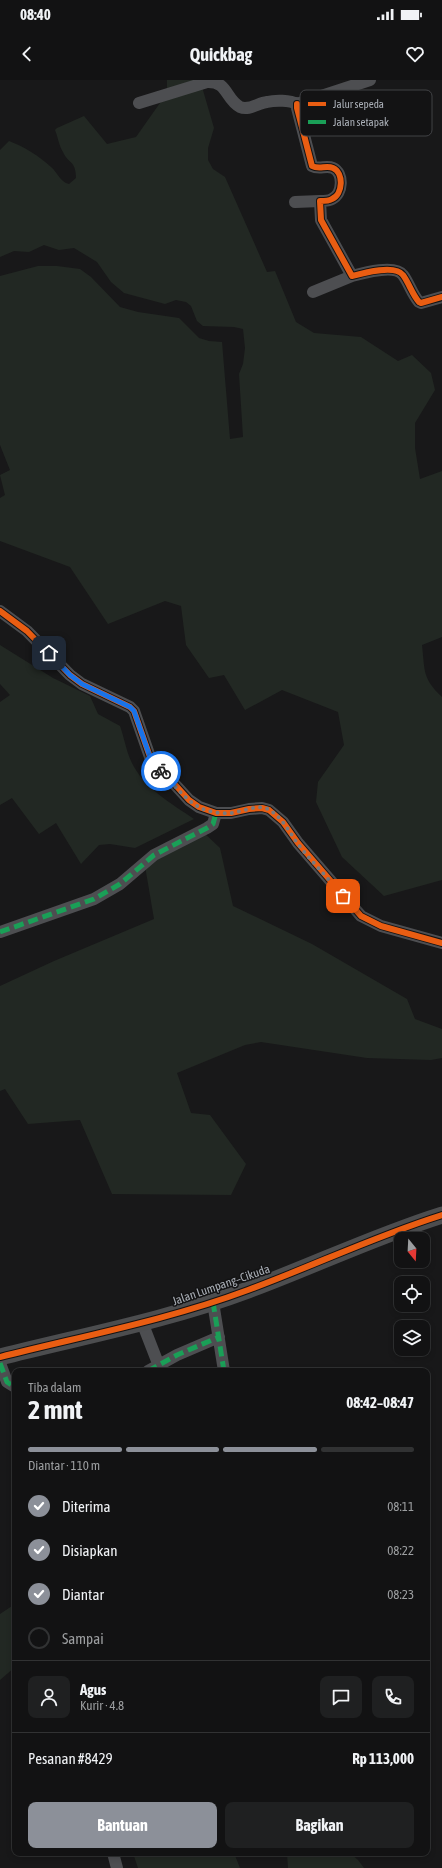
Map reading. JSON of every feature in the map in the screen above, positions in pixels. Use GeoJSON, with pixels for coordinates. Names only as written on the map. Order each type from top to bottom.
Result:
{"type":"FeatureCollection","features":[{"type":"Feature","properties":{"kind":"street"},"geometry":{"type":"LineString","coordinates":[[340,90],[370,80]]}},
{"type":"Feature","properties":{"kind":"street"},"geometry":{"type":"LineString","coordinates":[[139,103],[207,82],[213,82],[223,86],[232,100],[240,107],[249,108],[267,101],[300,103]]}},
{"type":"Feature","properties":{"kind":"street"},"geometry":{"type":"LineString","coordinates":[[297,104],[300,120]]}},
{"type":"Feature","properties":{"kind":"street"},"geometry":{"type":"LineString","coordinates":[[296,202],[320,202],[332,199],[338,194],[341,186],[339,175],[332,167],[316,168],[312,166],[304,136]]}},
{"type":"Feature","properties":{"kind":"street"},"geometry":{"type":"LineString","coordinates":[[320,202],[321,220],[352,276]]}},
{"type":"Feature","properties":{"kind":"street"},"geometry":{"type":"LineString","coordinates":[[313,292],[352,276],[378,270],[398,271],[403,275],[421,303],[442,297]]}},
{"type":"Feature","properties":{"kind":"street"},"geometry":{"type":"LineString","coordinates":[[0,611],[27,631],[70,675],[82,684],[130,707],[134,711],[150,757],[155,765],[189,800],[199,807],[216,813],[231,813],[262,808],[269,810],[283,822],[298,844],[361,916],[381,926],[442,943]]}},
{"type":"Feature","properties":{"kind":"street"},"geometry":{"type":"LineString","coordinates":[[0,932],[94,899],[120,884],[154,854],[213,824],[216,813]]}},
{"type":"Feature","properties":{"kind":"street","name":"Jalan Lumpang–Cikuda"},"geometry":{"type":"LineString","coordinates":[[0,1357],[142,1322],[213,1302],[248,1290],[397,1229],[442,1215]]}},
{"type":"Feature","properties":{"kind":"street"},"geometry":{"type":"LineString","coordinates":[[213,1302],[224,1368]]}},
{"type":"Feature","properties":{"kind":"street"},"geometry":{"type":"LineString","coordinates":[[142,1322],[156,1368]]}},
{"type":"Feature","properties":{"kind":"street"},"geometry":{"type":"LineString","coordinates":[[158,1368],[178,1355],[219,1338]]}},
{"type":"Feature","properties":{"kind":"street"},"geometry":{"type":"LineString","coordinates":[[0,1363],[7,1382],[12,1385]]}},
{"type":"Feature","properties":{"kind":"street"},"geometry":{"type":"LineString","coordinates":[[114,1856],[117,1868]]}},
{"type":"Feature","properties":{"kind":"shaded area"},"geometry":{"type":"Polygon","coordinates":[[[167,80],[200,80],[214,128],[208,148],[208,160],[213,169],[225,177],[267,272],[275,271],[296,322],[314,333],[361,337],[398,361],[412,355],[431,373],[435,390],[415,423],[415,448],[420,479],[442,471],[442,637],[422,645],[426,674],[431,685],[442,697],[442,880],[384,896],[342,857],[316,802],[318,782],[344,745],[338,712],[282,690],[245,710],[224,675],[209,678],[186,645],[181,606],[165,601],[108,624],[70,567],[0,541],[0,498],[5,495],[0,475],[10,470],[0,445],[0,276],[38,266],[57,266],[80,269],[91,277],[120,307],[138,312],[179,318],[199,338],[209,341],[222,342],[230,439],[243,437],[239,374],[243,364],[245,348],[243,329],[234,327],[203,326],[197,321],[191,306],[186,302],[176,300],[165,304],[124,293],[111,282],[97,262],[74,248],[59,250],[44,245],[29,252],[14,251],[0,257],[0,150],[9,141],[21,146],[42,159],[63,181],[69,184],[76,178],[75,168],[65,156],[55,130],[84,116],[107,144],[136,137],[167,93],[167,80]]]}},
{"type":"Feature","properties":{"kind":"shaded area"},"geometry":{"type":"Polygon","coordinates":[[[0,645],[53,678],[90,696],[98,714],[120,726],[131,761],[136,771],[158,794],[194,819],[135,848],[110,844],[99,845],[81,864],[56,823],[39,834],[12,798],[0,805],[0,702],[10,695],[0,684],[0,645]]]}},
{"type":"Feature","properties":{"kind":"shaded area"},"geometry":{"type":"Polygon","coordinates":[[[201,830],[220,848],[233,906],[312,944],[407,999],[415,1019],[442,1029],[442,1058],[431,1060],[367,1058],[261,1042],[245,1045],[177,1073],[191,1113],[210,1115],[246,1164],[231,1195],[112,1194],[80,1120],[28,1124],[5,1089],[0,1091],[0,986],[54,961],[154,919],[144,860],[201,830]]]}},
{"type":"Feature","properties":{"kind":"shaded area"},"geometry":{"type":"Polygon","coordinates":[[[12,1606],[12,1670],[0,1680],[0,1614],[12,1606]]]}},
{"type":"Feature","properties":{"kind":"shaded area"},"geometry":{"type":"Polygon","coordinates":[[[134,1856],[235,1856],[240,1868],[138,1868],[134,1856]]]}},
{"type":"Feature","properties":{"kind":"shaded area"},"geometry":{"type":"Polygon","coordinates":[[[287,1856],[353,1856],[364,1868],[288,1868],[287,1856]]]}},
{"type":"Feature","properties":{"kind":"marked path"},"geometry":{"type":"LineString","coordinates":[[0,932],[94,899],[120,884],[154,855],[213,824],[216,813]]}},
{"type":"Feature","properties":{"kind":"marked path"},"geometry":{"type":"LineString","coordinates":[[213,1302],[224,1368]]}},
{"type":"Feature","properties":{"kind":"marked path"},"geometry":{"type":"LineString","coordinates":[[153,1368],[177,1355],[219,1337]]}},
{"type":"Feature","properties":{"kind":"marked path"},"geometry":{"type":"LineString","coordinates":[[0,1363],[7,1382],[12,1385]]}},
{"type":"Feature","properties":{"kind":"cycle path"},"geometry":{"type":"LineString","coordinates":[[297,104],[300,120]]}},
{"type":"Feature","properties":{"kind":"cycle path"},"geometry":{"type":"LineString","coordinates":[[304,136],[312,166],[317,168],[333,168],[339,174],[341,184],[336,196],[331,200],[320,201],[321,220],[352,276],[379,270],[393,270],[403,275],[414,296],[419,302],[421,303],[442,297]]}},
{"type":"Feature","properties":{"kind":"cycle path"},"geometry":{"type":"LineString","coordinates":[[0,611],[27,631],[70,675],[82,684],[130,707],[134,711],[150,757],[189,800],[199,807],[216,813],[231,813],[262,808],[269,810],[283,822],[298,843],[361,916],[381,926],[442,943]]}},
{"type":"Feature","properties":{"kind":"cycle path"},"geometry":{"type":"LineString","coordinates":[[0,1357],[125,1327],[218,1301],[272,1281],[393,1232],[442,1215]]}},
{"type":"Feature","properties":{"kind":"way so far"},"geometry":{"type":"LineString","coordinates":[[161,771],[189,800],[199,807],[216,813],[231,813],[262,808],[269,810],[283,822],[298,844],[343,896]]}},
{"type":"Feature","properties":{"kind":"route"},"geometry":{"type":"LineString","coordinates":[[49,653],[70,675],[82,684],[130,707],[134,711],[150,757],[161,771]]}}]}
